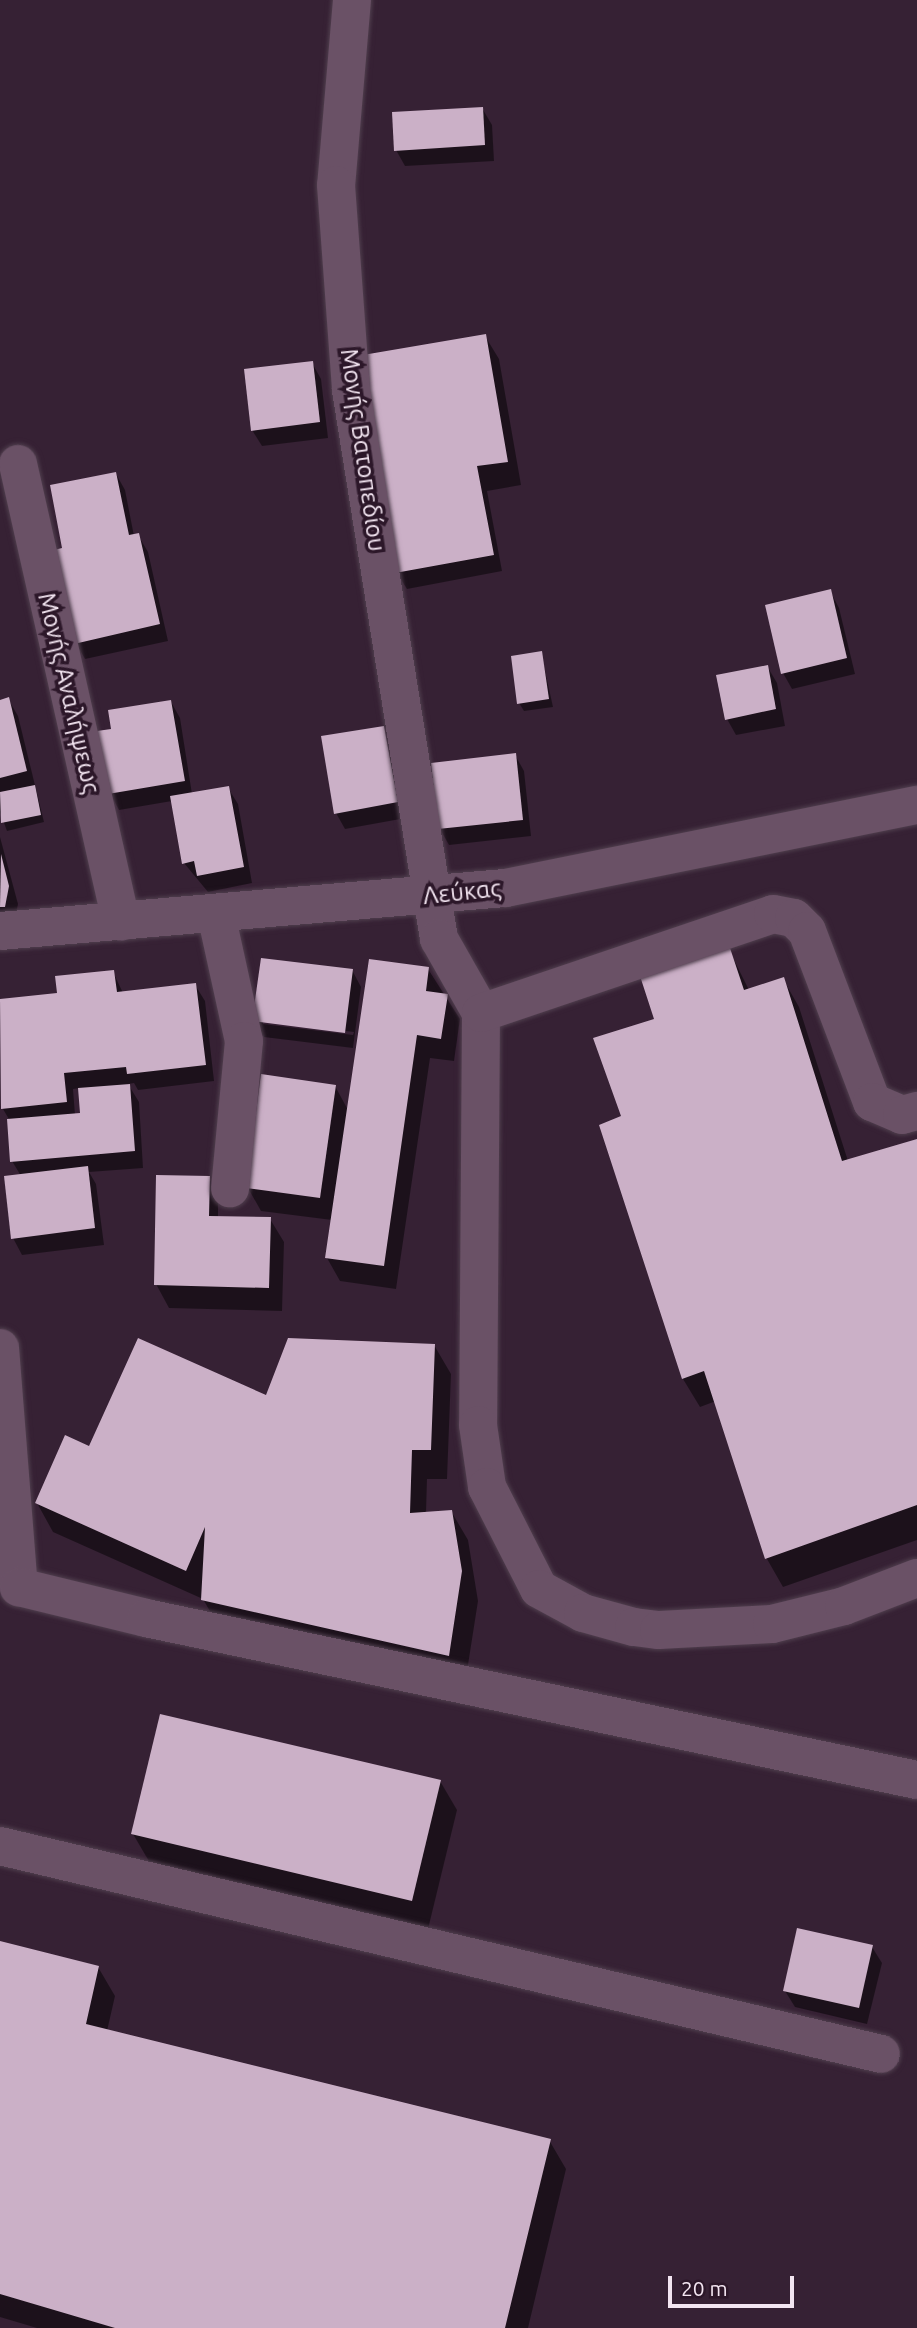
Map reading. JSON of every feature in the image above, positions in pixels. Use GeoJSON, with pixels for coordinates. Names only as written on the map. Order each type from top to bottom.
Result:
{"type":"FeatureCollection","features":[{"type":"Feature","properties":{"kind":"street","name":"Μονής Βατοπεδίου"},"geometry":{"type":"LineString","coordinates":[[352,0],[336,186],[351,390],[439,939],[481,1013]]}},
{"type":"Feature","properties":{"kind":"street","name":"Μονής Αναλήψεως"},"geometry":{"type":"LineString","coordinates":[[18,464],[121,922]]}},
{"type":"Feature","properties":{"kind":"street","name":"Λεύκας"},"geometry":{"type":"LineString","coordinates":[[0,931],[431,896],[603,870],[917,805]]}},
{"type":"Feature","properties":{"kind":"street"},"geometry":{"type":"LineString","coordinates":[[216,914],[244,1041],[230,1188]]}},
{"type":"Feature","properties":{"kind":"street"},"geometry":{"type":"LineString","coordinates":[[917,1111],[902,1115],[872,1102],[807,931],[794,918],[773,914],[481,1013],[480,1454],[499,1519],[539,1589],[583,1613],[659,1630],[803,1618],[917,1578]]}},
{"type":"Feature","properties":{"kind":"street"},"geometry":{"type":"LineString","coordinates":[[0,1348],[19,1587],[146,1618],[917,1780]]}},
{"type":"Feature","properties":{"kind":"street"},"geometry":{"type":"LineString","coordinates":[[0,1846],[881,2054]]}},
{"type":"Feature","properties":{"kind":"building"},"geometry":{"type":"Polygon","coordinates":[[[483,107],[485,145],[394,151],[392,112],[483,107]]]}},
{"type":"Feature","properties":{"kind":"building"},"geometry":{"type":"Polygon","coordinates":[[[486,334],[508,462],[477,466],[494,555],[395,573],[357,356],[486,334]]]}},
{"type":"Feature","properties":{"kind":"building"},"geometry":{"type":"Polygon","coordinates":[[[313,361],[320,422],[251,431],[244,369],[313,361]]]}},
{"type":"Feature","properties":{"kind":"building"},"geometry":{"type":"Polygon","coordinates":[[[116,472],[129,535],[139,533],[160,624],[74,644],[54,550],[62,548],[50,485],[116,472]]]}},
{"type":"Feature","properties":{"kind":"building"},"geometry":{"type":"Polygon","coordinates":[[[831,589],[847,658],[781,674],[765,605],[831,589]]]}},
{"type":"Feature","properties":{"kind":"building"},"geometry":{"type":"Polygon","coordinates":[[[542,651],[549,699],[517,704],[511,656],[542,651]]]}},
{"type":"Feature","properties":{"kind":"building"},"geometry":{"type":"Polygon","coordinates":[[[768,665],[776,709],[725,720],[716,675],[768,665]]]}},
{"type":"Feature","properties":{"kind":"building"},"geometry":{"type":"Polygon","coordinates":[[[9,697],[27,771],[0,778],[0,700],[9,697]]]}},
{"type":"Feature","properties":{"kind":"building"},"geometry":{"type":"Polygon","coordinates":[[[171,700],[185,781],[108,794],[97,731],[111,729],[108,710],[171,700]]]}},
{"type":"Feature","properties":{"kind":"building"},"geometry":{"type":"Polygon","coordinates":[[[384,726],[398,802],[334,814],[321,736],[384,726]]]}},
{"type":"Feature","properties":{"kind":"building"},"geometry":{"type":"Polygon","coordinates":[[[516,753],[523,820],[438,829],[431,763],[516,753]]]}},
{"type":"Feature","properties":{"kind":"building"},"geometry":{"type":"Polygon","coordinates":[[[35,785],[41,815],[1,823],[0,792],[35,785]]]}},
{"type":"Feature","properties":{"kind":"building"},"geometry":{"type":"Polygon","coordinates":[[[229,786],[244,867],[197,876],[194,861],[182,864],[170,796],[229,786]]]}},
{"type":"Feature","properties":{"kind":"building"},"geometry":{"type":"Polygon","coordinates":[[[1,854],[9,886],[5,907],[0,907],[1,854]]]}},
{"type":"Feature","properties":{"kind":"building"},"geometry":{"type":"Polygon","coordinates":[[[730,948],[744,990],[784,977],[842,1161],[917,1139],[917,1505],[765,1559],[704,1371],[682,1379],[599,1125],[621,1116],[593,1038],[654,1019],[640,976],[730,948]]]}},
{"type":"Feature","properties":{"kind":"building"},"geometry":{"type":"Polygon","coordinates":[[[261,958],[353,969],[345,1033],[252,1021],[261,958]]]}},
{"type":"Feature","properties":{"kind":"building"},"geometry":{"type":"Polygon","coordinates":[[[369,959],[429,967],[426,991],[448,994],[441,1039],[417,1035],[384,1266],[325,1258],[369,959]]]}},
{"type":"Feature","properties":{"kind":"building"},"geometry":{"type":"Polygon","coordinates":[[[114,970],[117,992],[196,983],[206,1065],[127,1074],[126,1067],[64,1073],[67,1102],[1,1109],[0,999],[57,993],[55,976],[114,970]]]}},
{"type":"Feature","properties":{"kind":"building"},"geometry":{"type":"Polygon","coordinates":[[[261,1074],[336,1085],[320,1198],[246,1188],[261,1074]]]}},
{"type":"Feature","properties":{"kind":"building"},"geometry":{"type":"Polygon","coordinates":[[[130,1084],[135,1151],[10,1162],[7,1119],[80,1113],[78,1088],[130,1084]]]}},
{"type":"Feature","properties":{"kind":"building"},"geometry":{"type":"Polygon","coordinates":[[[88,1166],[95,1228],[11,1239],[4,1176],[88,1166]]]}},
{"type":"Feature","properties":{"kind":"building"},"geometry":{"type":"Polygon","coordinates":[[[156,1175],[210,1176],[209,1216],[271,1217],[269,1288],[154,1285],[156,1175]]]}},
{"type":"Feature","properties":{"kind":"building"},"geometry":{"type":"Polygon","coordinates":[[[138,1338],[266,1395],[288,1338],[435,1344],[431,1450],[412,1450],[410,1513],[452,1510],[462,1571],[449,1656],[201,1600],[205,1527],[186,1571],[35,1503],[65,1435],[89,1446],[138,1338]]]}},
{"type":"Feature","properties":{"kind":"building"},"geometry":{"type":"Polygon","coordinates":[[[160,1714],[441,1780],[412,1901],[131,1834],[160,1714]]]}},
{"type":"Feature","properties":{"kind":"building"},"geometry":{"type":"Polygon","coordinates":[[[797,1928],[873,1945],[859,2008],[783,1991],[797,1928]]]}},
{"type":"Feature","properties":{"kind":"building"},"geometry":{"type":"Polygon","coordinates":[[[0,1941],[99,1966],[86,2024],[551,2139],[505,2328],[115,2328],[0,2294],[0,1941]]]}}]}
